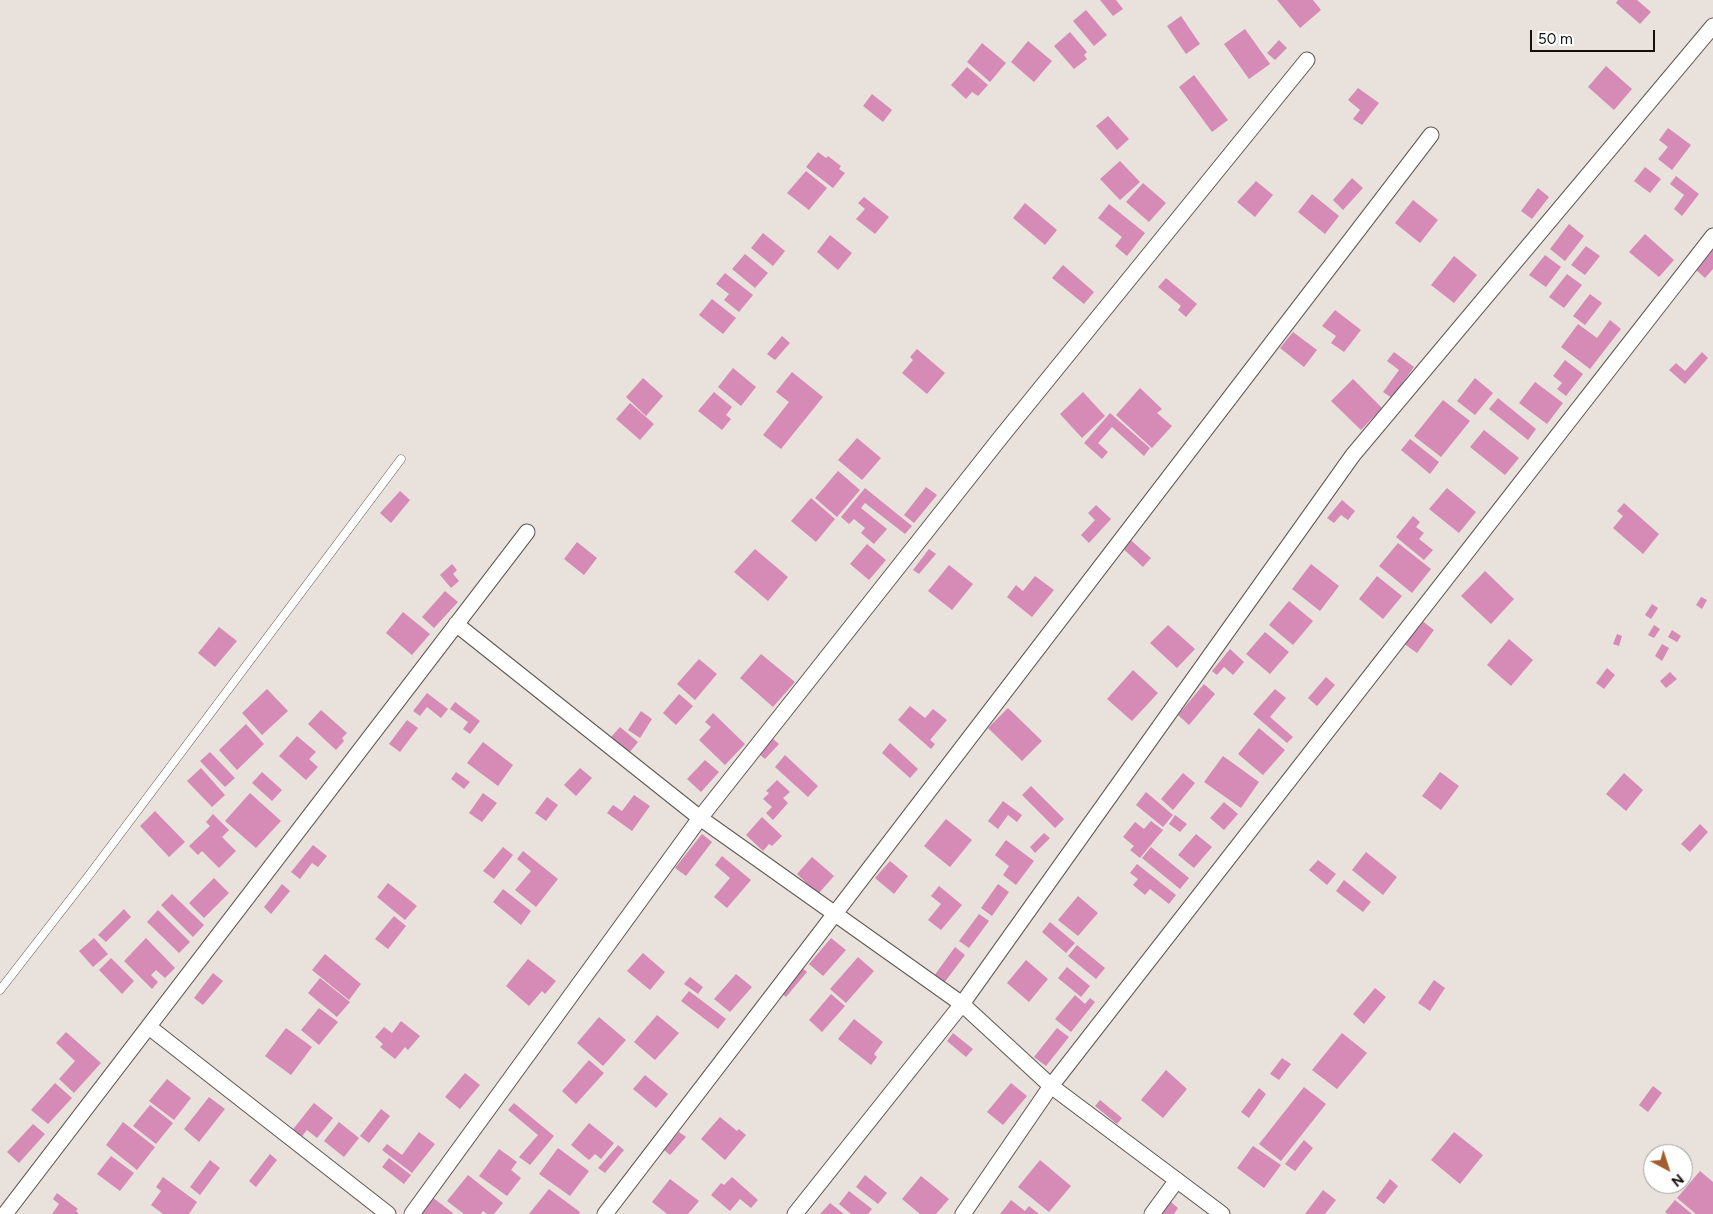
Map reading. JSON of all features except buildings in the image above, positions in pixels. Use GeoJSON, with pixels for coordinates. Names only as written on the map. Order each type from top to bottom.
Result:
{"type":"FeatureCollection","features":[{"type":"Feature","properties":{"kind":"street"},"geometry":{"type":"LineString","coordinates":[[795,1214],[962,1004],[1353,455],[1713,26]]}},
{"type":"Feature","properties":{"kind":"street"},"geometry":{"type":"LineString","coordinates":[[412,1214],[700,818],[1001,437],[1307,60]]}},
{"type":"Feature","properties":{"kind":"street"},"geometry":{"type":"LineString","coordinates":[[605,1214],[1431,135]]}},
{"type":"Feature","properties":{"kind":"street"},"geometry":{"type":"LineString","coordinates":[[963,1214],[1051,1086],[1713,236]]}},
{"type":"Feature","properties":{"kind":"street"},"geometry":{"type":"LineString","coordinates":[[5,1214],[527,532]]}},
{"type":"Feature","properties":{"kind":"street"},"geometry":{"type":"LineString","coordinates":[[456,624],[700,818],[962,1004],[1051,1086],[1222,1214]]}},
{"type":"Feature","properties":{"kind":"street"},"geometry":{"type":"LineString","coordinates":[[149,1027],[388,1214]]}},
{"type":"Feature","properties":{"kind":"street"},"geometry":{"type":"LineString","coordinates":[[1152,1214],[1177,1180]]}},
{"type":"Feature","properties":{"kind":"lane"},"geometry":{"type":"LineString","coordinates":[[0,990],[90,874],[401,460]]}}]}
